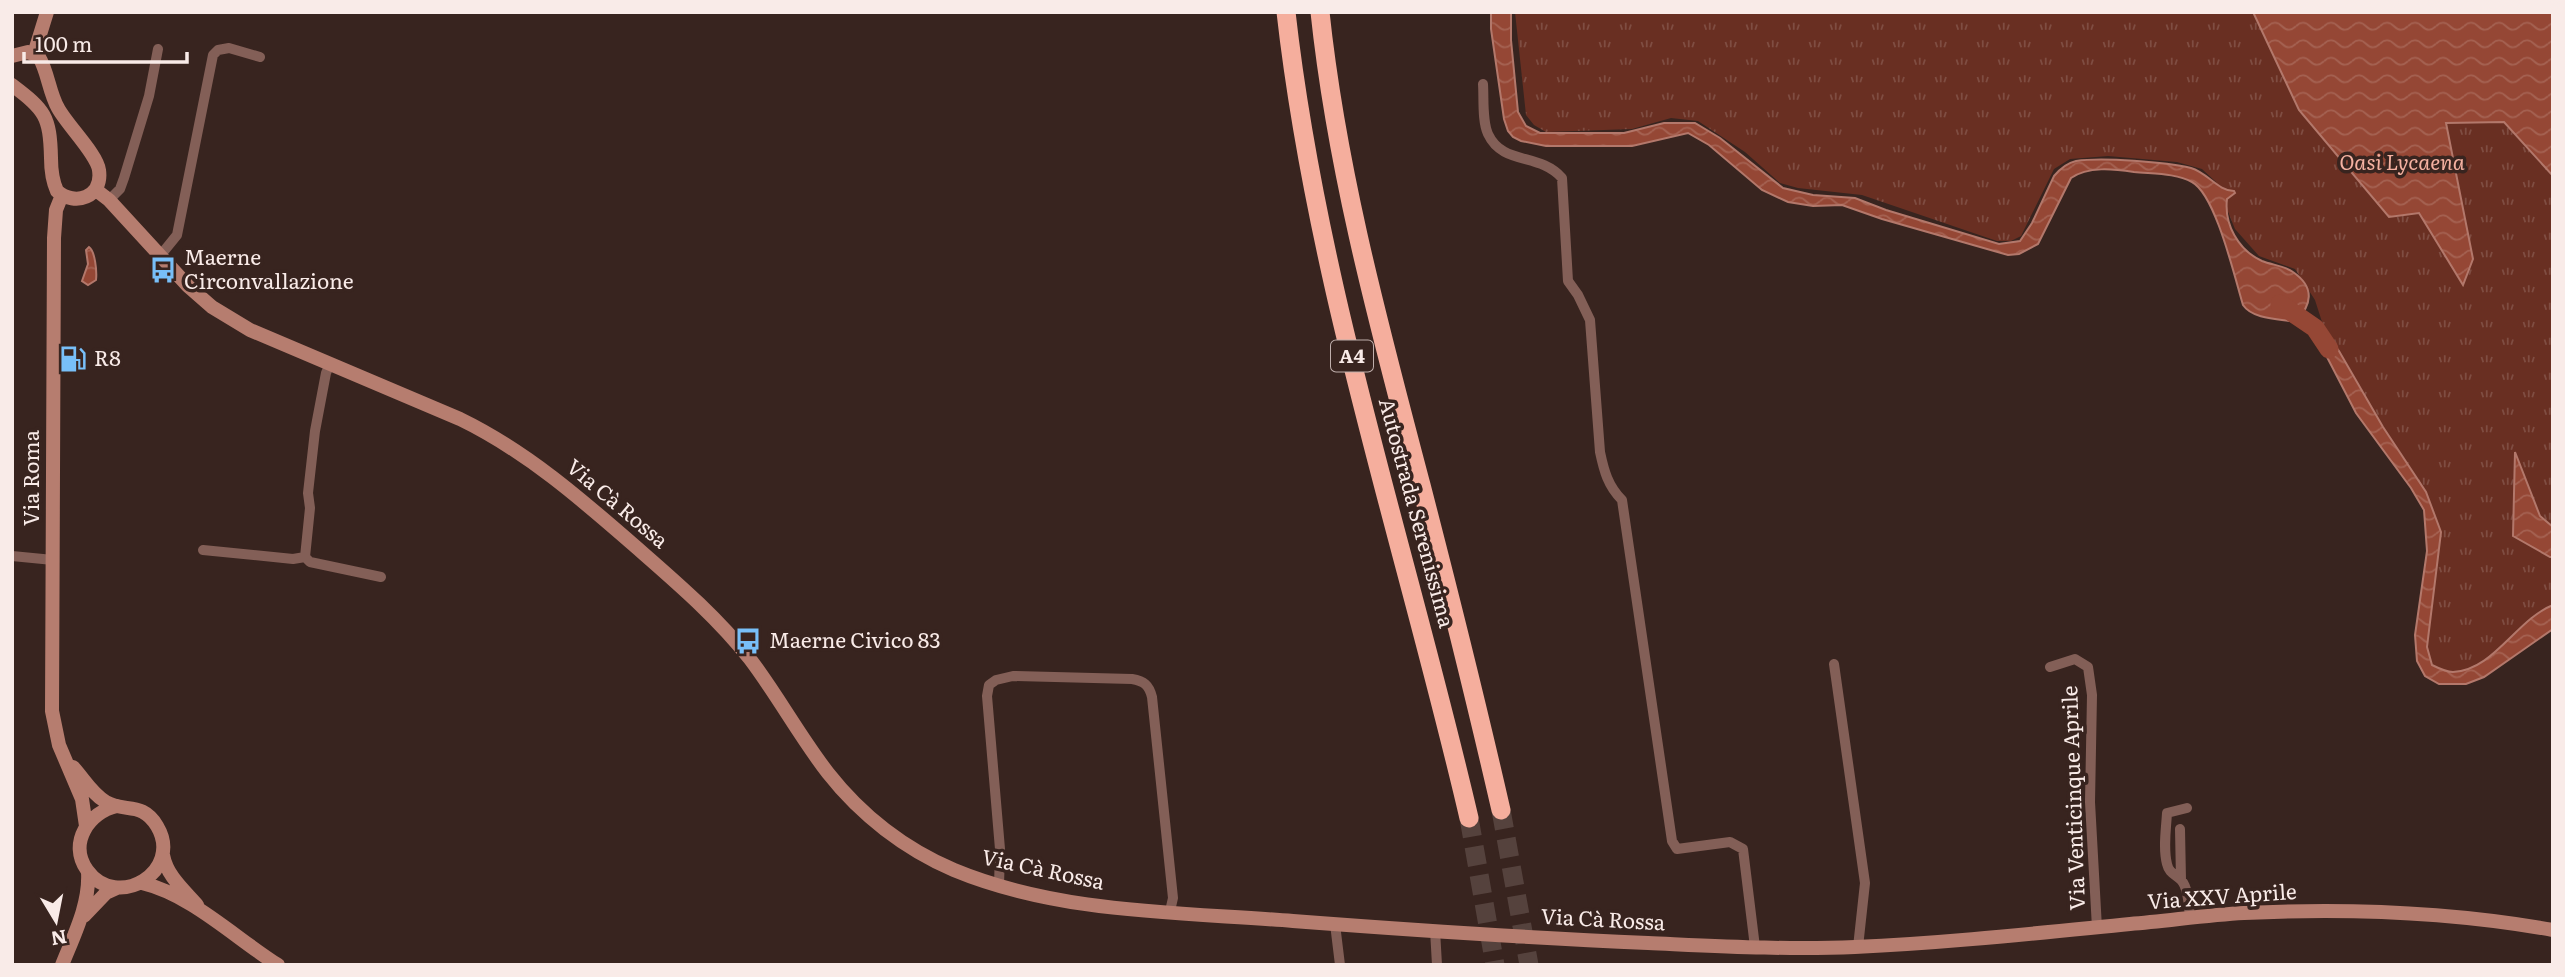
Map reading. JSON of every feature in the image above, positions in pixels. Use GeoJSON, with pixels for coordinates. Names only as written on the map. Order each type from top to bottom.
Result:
{"type":"FeatureCollection","features":[{"type":"Feature","properties":{"kind":"highway","name":"Autostrada Serenissima"},"geometry":{"type":"LineString","coordinates":[[1286,12],[1301,117],[1334,284],[1469,818]]}},
{"type":"Feature","properties":{"kind":"highway","name":"Autostrada Serenissima"},"geometry":{"type":"LineString","coordinates":[[1320,12],[1334,109],[1369,285],[1474,692],[1501,810]]}},
{"type":"Feature","properties":{"kind":"main road"},"geometry":{"type":"LineString","coordinates":[[34,54],[47,12]]}},
{"type":"Feature","properties":{"kind":"main road"},"geometry":{"type":"LineString","coordinates":[[12,56],[28,52],[42,62],[57,107],[98,163],[100,173],[96,190],[88,197],[75,200],[57,191],[52,180],[47,123],[31,97],[12,85]]}},
{"type":"Feature","properties":{"kind":"main road","name":"Via Cà Rossa"},"geometry":{"type":"LineString","coordinates":[[96,190],[109,200],[188,286],[212,307],[250,330],[493,435],[562,485],[696,600],[727,632],[752,661],[830,775],[882,829],[950,868],[999,886],[1085,904],[1170,911],[1595,941],[1796,949],[1893,945]]}},
{"type":"Feature","properties":{"kind":"main road","name":"Via Roma"},"geometry":{"type":"LineString","coordinates":[[62,195],[54,224],[52,711],[59,745],[82,799],[86,826]]}},
{"type":"Feature","properties":{"kind":"main road"},"geometry":{"type":"LineString","coordinates":[[66,760],[95,794],[107,803],[136,809],[152,819],[162,836],[165,865],[174,880],[204,914]]}},
{"type":"Feature","properties":{"kind":"main road"},"geometry":{"type":"LineString","coordinates":[[62,965],[80,920],[89,882],[80,842],[86,826],[99,812],[117,806]]}},
{"type":"Feature","properties":{"kind":"main road"},"geometry":{"type":"LineString","coordinates":[[88,872],[106,886],[130,888],[142,883],[155,872],[163,855]]}},
{"type":"Feature","properties":{"kind":"main road"},"geometry":{"type":"LineString","coordinates":[[142,883],[161,888],[278,965]]}},
{"type":"Feature","properties":{"kind":"main road"},"geometry":{"type":"LineString","coordinates":[[80,920],[106,892],[117,888]]}},
{"type":"Feature","properties":{"kind":"main road","name":"Via XXV Aprile"},"geometry":{"type":"LineString","coordinates":[[1893,945],[2239,914],[2336,911],[2430,916],[2553,930]]}},
{"type":"Feature","properties":{"kind":"street"},"geometry":{"type":"LineString","coordinates":[[160,256],[177,235],[213,55],[218,50],[229,48],[260,57]]}},
{"type":"Feature","properties":{"kind":"street"},"geometry":{"type":"LineString","coordinates":[[109,200],[120,189],[124,178],[149,96],[158,49]]}},
{"type":"Feature","properties":{"kind":"street"},"geometry":{"type":"LineString","coordinates":[[1483,84],[1487,132],[1494,144],[1505,154],[1542,163],[1555,170],[1562,178],[1568,281],[1590,320],[1602,463],[1609,483],[1622,500],[1672,841],[1677,849],[1730,842],[1743,849],[1755,947]]}},
{"type":"Feature","properties":{"kind":"street"},"geometry":{"type":"LineString","coordinates":[[305,557],[315,431],[330,365]]}},
{"type":"Feature","properties":{"kind":"street"},"geometry":{"type":"LineString","coordinates":[[203,550],[293,559],[305,557]]}},
{"type":"Feature","properties":{"kind":"street"},"geometry":{"type":"LineString","coordinates":[[12,556],[52,560]]}},
{"type":"Feature","properties":{"kind":"street"},"geometry":{"type":"LineString","coordinates":[[305,557],[310,562],[381,577]]}},
{"type":"Feature","properties":{"kind":"street","name":"Via Venticinque Aprile"},"geometry":{"type":"LineString","coordinates":[[2050,667],[2075,659],[2088,667],[2092,695],[2090,802],[2098,928]]}},
{"type":"Feature","properties":{"kind":"street"},"geometry":{"type":"LineString","coordinates":[[1834,664],[1865,883],[1858,947]]}},
{"type":"Feature","properties":{"kind":"street"},"geometry":{"type":"LineString","coordinates":[[999,886],[1001,858],[987,696],[989,685],[996,680],[1013,676],[1132,678],[1141,680],[1149,687],[1152,697],[1173,898],[1170,911]]}},
{"type":"Feature","properties":{"kind":"street"},"geometry":{"type":"LineString","coordinates":[[2181,880],[2174,877],[2167,866],[2167,813],[2187,808]]}},
{"type":"Feature","properties":{"kind":"street"},"geometry":{"type":"LineString","coordinates":[[2180,829],[2181,880],[2190,919]]}},
{"type":"Feature","properties":{"kind":"street"},"geometry":{"type":"LineString","coordinates":[[1335,924],[1340,965]]}},
{"type":"Feature","properties":{"kind":"street"},"geometry":{"type":"LineString","coordinates":[[1435,930],[1437,965]]}},
{"type":"Feature","properties":{"kind":"green space","name":"Oasi Lycaena"},"geometry":{"type":"Polygon","coordinates":[[[1515,12],[2553,12],[2553,605],[2528,621],[2480,663],[2453,672],[2432,665],[2427,647],[2441,532],[2426,492],[2383,427],[2323,325],[2315,300],[2295,269],[2259,256],[2235,229],[2216,182],[2202,169],[2177,162],[2108,156],[2070,159],[2054,169],[2021,236],[2011,241],[1997,241],[1862,195],[1798,188],[1780,183],[1745,152],[1698,121],[1671,118],[1632,129],[1546,132],[1534,125],[1526,115],[1515,12]]]}},
{"type":"Feature","properties":{"kind":"water"},"geometry":{"type":"Polygon","coordinates":[[[1491,12],[1511,12],[1518,112],[1526,126],[1540,133],[1624,133],[1664,123],[1695,123],[1720,138],[1783,188],[1813,195],[1855,198],[1999,244],[2020,241],[2032,223],[2054,176],[2073,162],[2117,160],[2191,168],[2223,188],[2234,191],[2227,199],[2227,208],[2234,235],[2253,256],[2290,270],[2300,278],[2308,290],[2308,303],[2296,322],[2260,316],[2248,310],[2243,305],[2224,239],[2209,203],[2192,182],[2179,177],[2110,169],[2078,174],[2071,178],[2038,244],[2019,254],[2008,255],[1842,205],[1813,206],[1788,202],[1762,190],[1709,145],[1688,133],[1632,146],[1546,146],[1521,141],[1508,131],[1504,119],[1491,12]]]}},
{"type":"Feature","properties":{"kind":"water"},"geometry":{"type":"Polygon","coordinates":[[[2253,12],[2553,12],[2553,176],[2504,122],[2446,123],[2473,259],[2463,285],[2419,213],[2389,217],[2299,110],[2253,12]]]}},
{"type":"Feature","properties":{"kind":"water"},"geometry":{"type":"Polygon","coordinates":[[[89,247],[94,257],[96,280],[88,285],[82,281],[88,264],[86,250],[89,247]]]}},
{"type":"Feature","properties":{"kind":"water"},"geometry":{"type":"Polygon","coordinates":[[[2318,324],[2339,351],[2383,427],[2426,492],[2441,532],[2427,647],[2432,665],[2453,672],[2480,663],[2528,621],[2553,605],[2553,629],[2484,677],[2466,684],[2439,684],[2425,676],[2417,661],[2415,635],[2427,551],[2424,510],[2356,413],[2314,332],[2318,324]]]}},
{"type":"Feature","properties":{"kind":"water"},"geometry":{"type":"Polygon","coordinates":[[[2515,452],[2540,516],[2553,527],[2553,557],[2513,536],[2515,452]]]}},
{"type":"Feature","properties":{"kind":"waterway"},"geometry":{"type":"LineString","coordinates":[[2280,304],[2315,328],[2329,349]]}},
{"type":"Feature","properties":{"kind":"tunnel"},"geometry":{"type":"LineString","coordinates":[[1501,810],[1529,965]]}},
{"type":"Feature","properties":{"kind":"tunnel"},"geometry":{"type":"LineString","coordinates":[[1469,818],[1495,965]]}},
{"type":"Feature","properties":{"kind":"place","name":"Maerne Circonvallazione"},"geometry":{"type":"Point","coordinates":[163,270]}},
{"type":"Feature","properties":{"kind":"place","name":"R8"},"geometry":{"type":"Point","coordinates":[73,359]}},
{"type":"Feature","properties":{"kind":"place","name":"Maerne Civico 83"},"geometry":{"type":"Point","coordinates":[748,641]}}]}
